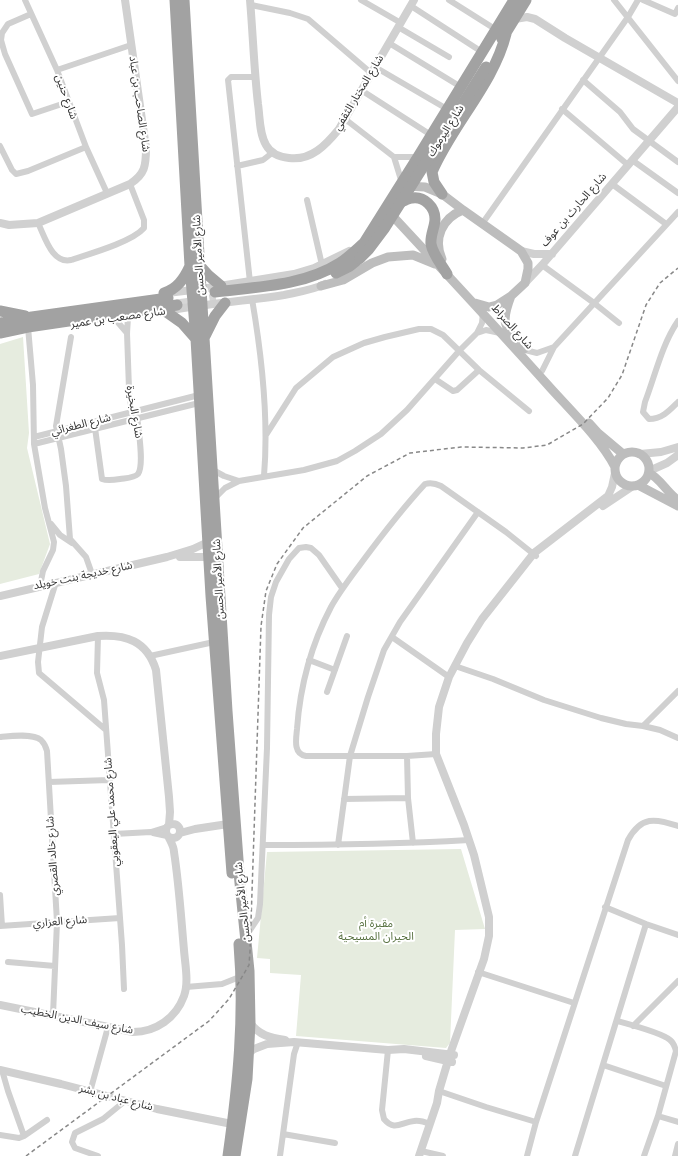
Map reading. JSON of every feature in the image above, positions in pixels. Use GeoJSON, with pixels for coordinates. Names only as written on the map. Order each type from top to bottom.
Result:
{"type":"FeatureCollection","features":[{"type":"Feature","properties":{"kind":"highway","name":"شارع الأمير الحسن"},"geometry":{"type":"LineString","coordinates":[[175,0],[195,265],[212,294],[197,306],[212,470],[227,711],[239,873],[246,936],[240,1057],[228,1156]]}},
{"type":"Feature","properties":{"kind":"highway","name":"شارع الأمير الحسن"},"geometry":{"type":"LineString","coordinates":[[184,0],[195,265]]}},
{"type":"Feature","properties":{"kind":"highway","name":"شارع اليرموك"},"geometry":{"type":"LineString","coordinates":[[212,294],[304,285],[336,276],[360,258],[384,229],[486,67],[514,0]]}},
{"type":"Feature","properties":{"kind":"highway","name":"شارع اليرموك"},"geometry":{"type":"LineString","coordinates":[[212,294],[284,284],[308,277],[340,263],[364,243],[482,52],[515,19],[526,0]]}},
{"type":"Feature","properties":{"kind":"highway"},"geometry":{"type":"LineString","coordinates":[[442,194],[434,182],[432,172],[442,152],[485,82],[499,54],[501,32]]}},
{"type":"Feature","properties":{"kind":"highway"},"geometry":{"type":"LineString","coordinates":[[401,202],[412,198],[422,199],[430,204],[434,212],[435,220],[431,232],[431,244],[434,253],[447,274]]}},
{"type":"Feature","properties":{"kind":"highway"},"geometry":{"type":"LineString","coordinates":[[164,293],[172,291],[195,265],[208,275],[212,294],[210,323],[200,339],[166,311]]}},
{"type":"Feature","properties":{"kind":"highway","name":"شارع مصعب بن عمير"},"geometry":{"type":"LineString","coordinates":[[0,323],[33,322],[179,300]]}},
{"type":"Feature","properties":{"kind":"highway"},"geometry":{"type":"LineString","coordinates":[[0,311],[33,322]]}},
{"type":"Feature","properties":{"kind":"highway","name":"شارع مصعب بن عمير"},"geometry":{"type":"LineString","coordinates":[[0,333],[33,322]]}},
{"type":"Feature","properties":{"kind":"highway","name":"شارع الأمير الحسن"},"geometry":{"type":"LineString","coordinates":[[200,339],[199,399],[214,642],[228,824],[250,1023],[247,1078],[235,1156]]}},
{"type":"Feature","properties":{"kind":"main road"},"geometry":{"type":"LineString","coordinates":[[401,184],[425,188],[442,194],[521,251],[528,266],[525,283]]}},
{"type":"Feature","properties":{"kind":"main road","name":"شارع الصراط"},"geometry":{"type":"LineString","coordinates":[[386,208],[483,312],[583,424],[607,454],[615,470]]}},
{"type":"Feature","properties":{"kind":"main road"},"geometry":{"type":"LineString","coordinates":[[447,274],[439,253],[438,239],[449,218],[463,210]]}},
{"type":"Feature","properties":{"kind":"main road"},"geometry":{"type":"LineString","coordinates":[[321,286],[343,280],[372,263],[388,257],[413,255],[424,259],[447,274]]}},
{"type":"Feature","properties":{"kind":"main road","name":"شارع الحارث بن عوف"},"geometry":{"type":"LineString","coordinates":[[474,303],[484,306],[497,305],[511,296],[525,283]]}},
{"type":"Feature","properties":{"kind":"main road","name":"شارع الصراط"},"geometry":{"type":"LineString","coordinates":[[511,296],[505,311],[505,326],[542,371],[598,433],[623,454]]}},
{"type":"Feature","properties":{"kind":"main road"},"geometry":{"type":"LineString","coordinates":[[636,486],[643,482],[649,472],[648,462],[640,454],[629,452],[623,454],[616,462],[615,470],[617,479],[627,486],[636,486],[678,506]]}},
{"type":"Feature","properties":{"kind":"main road"},"geometry":{"type":"LineString","coordinates":[[649,472],[670,494],[678,500]]}},
{"type":"Feature","properties":{"kind":"street","name":"شارع حنين"},"geometry":{"type":"LineString","coordinates":[[26,0],[57,70],[86,147],[108,194]]}},
{"type":"Feature","properties":{"kind":"street","name":"شارع الصاحب بن عباد"},"geometry":{"type":"LineString","coordinates":[[0,222],[9,225],[38,223],[130,184],[138,179],[143,172],[146,158],[125,0]]}},
{"type":"Feature","properties":{"kind":"street"},"geometry":{"type":"LineString","coordinates":[[361,0],[449,57]]}},
{"type":"Feature","properties":{"kind":"street"},"geometry":{"type":"LineString","coordinates":[[449,0],[501,32]]}},
{"type":"Feature","properties":{"kind":"street"},"geometry":{"type":"LineString","coordinates":[[526,0],[529,11],[535,19]]}},
{"type":"Feature","properties":{"kind":"street"},"geometry":{"type":"LineString","coordinates":[[614,0],[678,81]]}},
{"type":"Feature","properties":{"kind":"street"},"geometry":{"type":"LineString","coordinates":[[482,224],[628,17],[638,0]]}},
{"type":"Feature","properties":{"kind":"street"},"geometry":{"type":"LineString","coordinates":[[643,0],[677,13]]}},
{"type":"Feature","properties":{"kind":"street"},"geometry":{"type":"LineString","coordinates":[[237,166],[263,160],[272,153],[266,146],[261,128],[255,78],[251,3],[308,19],[373,70],[447,109]]}},
{"type":"Feature","properties":{"kind":"street"},"geometry":{"type":"LineString","coordinates":[[413,3],[482,52]]}},
{"type":"Feature","properties":{"kind":"street","name":"شارع المختار الثقفي"},"geometry":{"type":"LineString","coordinates":[[272,153],[282,157],[296,159],[306,157],[324,146],[345,120],[361,90],[413,3]]}},
{"type":"Feature","properties":{"kind":"street"},"geometry":{"type":"LineString","coordinates":[[31,14],[8,24],[5,28],[1,40],[4,54],[32,114],[68,102]]}},
{"type":"Feature","properties":{"kind":"street"},"geometry":{"type":"LineString","coordinates":[[515,19],[527,17],[535,19],[678,103]]}},
{"type":"Feature","properties":{"kind":"street"},"geometry":{"type":"LineString","coordinates":[[389,43],[461,87]]}},
{"type":"Feature","properties":{"kind":"street"},"geometry":{"type":"LineString","coordinates":[[57,70],[131,45]]}},
{"type":"Feature","properties":{"kind":"street"},"geometry":{"type":"LineString","coordinates":[[250,282],[228,80],[231,77],[255,78]]}},
{"type":"Feature","properties":{"kind":"street"},"geometry":{"type":"LineString","coordinates":[[583,80],[620,112],[632,129],[678,162]]}},
{"type":"Feature","properties":{"kind":"street"},"geometry":{"type":"LineString","coordinates":[[361,90],[431,135]]}},
{"type":"Feature","properties":{"kind":"street","name":"شارع الحارث بن عوف"},"geometry":{"type":"LineString","coordinates":[[525,283],[552,254],[678,107]]}},
{"type":"Feature","properties":{"kind":"street"},"geometry":{"type":"LineString","coordinates":[[562,109],[630,162],[678,193]]}},
{"type":"Feature","properties":{"kind":"street"},"geometry":{"type":"LineString","coordinates":[[345,120],[394,157],[418,157]]}},
{"type":"Feature","properties":{"kind":"street"},"geometry":{"type":"LineString","coordinates":[[0,146],[12,170],[16,174],[24,173],[86,147]]}},
{"type":"Feature","properties":{"kind":"street"},"geometry":{"type":"LineString","coordinates":[[394,157],[401,184]]}},
{"type":"Feature","properties":{"kind":"street"},"geometry":{"type":"LineString","coordinates":[[38,223],[52,251],[57,258],[62,261],[71,260],[124,241],[141,232],[144,228],[144,220],[130,184]]}},
{"type":"Feature","properties":{"kind":"street"},"geometry":{"type":"LineString","coordinates":[[612,184],[666,224]]}},
{"type":"Feature","properties":{"kind":"street"},"geometry":{"type":"LineString","coordinates":[[307,200],[322,265]]}},
{"type":"Feature","properties":{"kind":"street"},"geometry":{"type":"LineString","coordinates":[[542,371],[554,347],[678,212]]}},
{"type":"Feature","properties":{"kind":"street","name":"شارع اليرموك"},"geometry":{"type":"LineString","coordinates":[[197,306],[212,294],[250,282],[294,274],[322,265],[364,243]]}},
{"type":"Feature","properties":{"kind":"street"},"geometry":{"type":"LineString","coordinates":[[521,251],[534,254],[552,254]]}},
{"type":"Feature","properties":{"kind":"street"},"geometry":{"type":"LineString","coordinates":[[542,265],[619,323]]}},
{"type":"Feature","properties":{"kind":"street","name":"شارع اليرموك"},"geometry":{"type":"LineString","coordinates":[[212,294],[252,299],[294,293],[321,286],[336,276]]}},
{"type":"Feature","properties":{"kind":"street","name":"شارع مصعب بن عمير"},"geometry":{"type":"LineString","coordinates":[[33,322],[63,308],[164,293],[197,306]]}},
{"type":"Feature","properties":{"kind":"street","name":"شارع مصعب بن عمير"},"geometry":{"type":"LineString","coordinates":[[33,322],[52,327],[128,317],[166,311],[179,300],[212,294]]}},
{"type":"Feature","properties":{"kind":"street"},"geometry":{"type":"LineString","coordinates":[[252,299],[258,341],[266,435],[264,476]]}},
{"type":"Feature","properties":{"kind":"street"},"geometry":{"type":"LineString","coordinates":[[214,499],[225,488],[239,481],[321,466],[337,461],[355,452],[381,434],[394,423],[477,333],[482,323],[483,312]]}},
{"type":"Feature","properties":{"kind":"street","name":"شارع البخيرة"},"geometry":{"type":"LineString","coordinates":[[95,428],[102,479],[109,480],[137,475],[141,467],[139,429],[137,418],[131,406],[129,389],[127,332],[128,317]]}},
{"type":"Feature","properties":{"kind":"street"},"geometry":{"type":"LineString","coordinates":[[115,319],[127,332]]}},
{"type":"Feature","properties":{"kind":"street"},"geometry":{"type":"LineString","coordinates":[[678,321],[665,346],[645,402],[643,412],[650,419],[658,418],[678,402]]}},
{"type":"Feature","properties":{"kind":"street"},"geometry":{"type":"LineString","coordinates":[[33,322],[34,440],[45,508],[54,539],[54,545],[43,571],[40,586]]}},
{"type":"Feature","properties":{"kind":"street"},"geometry":{"type":"LineString","coordinates":[[266,435],[296,388],[334,356],[346,350],[385,336],[425,329],[437,331],[460,350],[479,370],[529,411]]}},
{"type":"Feature","properties":{"kind":"street"},"geometry":{"type":"LineString","coordinates":[[477,333],[483,330],[490,330],[502,334]]}},
{"type":"Feature","properties":{"kind":"street"},"geometry":{"type":"LineString","coordinates":[[72,337],[57,415],[57,431],[66,486],[70,537],[74,544]]}},
{"type":"Feature","properties":{"kind":"street"},"geometry":{"type":"LineString","coordinates":[[525,350],[537,353],[554,347]]}},
{"type":"Feature","properties":{"kind":"street"},"geometry":{"type":"LineString","coordinates":[[435,378],[450,390],[455,391],[479,370]]}},
{"type":"Feature","properties":{"kind":"street","name":"شارع الطغرائي"},"geometry":{"type":"LineString","coordinates":[[34,440],[57,431],[133,411],[199,399]]}},
{"type":"Feature","properties":{"kind":"street","name":"شارع الطغرائي"},"geometry":{"type":"LineString","coordinates":[[34,440],[58,438],[137,418],[199,399]]}},
{"type":"Feature","properties":{"kind":"street"},"geometry":{"type":"LineString","coordinates":[[640,454],[661,452],[678,448]]}},
{"type":"Feature","properties":{"kind":"street"},"geometry":{"type":"LineString","coordinates":[[649,472],[667,463],[678,455]]}},
{"type":"Feature","properties":{"kind":"street"},"geometry":{"type":"LineString","coordinates":[[212,470],[239,481]]}},
{"type":"Feature","properties":{"kind":"street"},"geometry":{"type":"LineString","coordinates":[[443,1156],[420,1153],[484,962],[489,936],[489,917],[474,855],[436,754],[436,734],[439,707],[449,676],[482,619],[535,554],[608,496],[612,487],[615,470]]}},
{"type":"Feature","properties":{"kind":"street"},"geometry":{"type":"LineString","coordinates":[[436,754],[407,756],[306,756],[301,755],[297,750],[299,705],[305,671],[330,608],[342,588],[387,527],[425,484],[436,483],[535,554]]}},
{"type":"Feature","properties":{"kind":"street"},"geometry":{"type":"LineString","coordinates":[[535,554],[607,504],[636,486]]}},
{"type":"Feature","properties":{"kind":"street"},"geometry":{"type":"LineString","coordinates":[[338,845],[350,756],[384,650],[478,512]]}},
{"type":"Feature","properties":{"kind":"street"},"geometry":{"type":"LineString","coordinates":[[49,522],[60,535],[74,544],[86,556],[92,574]]}},
{"type":"Feature","properties":{"kind":"street","name":"شارع خديجة بنت خويلد"},"geometry":{"type":"LineString","coordinates":[[0,596],[56,582],[167,558],[208,542]]}},
{"type":"Feature","properties":{"kind":"street"},"geometry":{"type":"LineString","coordinates":[[246,936],[256,923],[259,913],[268,725],[269,615],[274,588],[289,559],[299,548],[306,547],[311,548],[319,555],[342,588]]}},
{"type":"Feature","properties":{"kind":"street","name":"شارع خديجة بنت خويلد"},"geometry":{"type":"LineString","coordinates":[[167,558],[192,556],[209,557]]}},
{"type":"Feature","properties":{"kind":"street"},"geometry":{"type":"LineString","coordinates":[[56,582],[43,623],[38,668],[39,673],[106,730]]}},
{"type":"Feature","properties":{"kind":"street","name":"شارع سيف الدين الخطيب"},"geometry":{"type":"LineString","coordinates":[[0,656],[98,636],[112,636],[131,639],[150,656],[156,670],[182,924],[186,987],[177,1010],[165,1022],[146,1032],[133,1032],[108,1028],[53,1015],[0,1005]]}},
{"type":"Feature","properties":{"kind":"street","name":"شارع محمد علي اليعقوبي"},"geometry":{"type":"LineString","coordinates":[[98,636],[97,673],[104,700],[124,989]]}},
{"type":"Feature","properties":{"kind":"street"},"geometry":{"type":"LineString","coordinates":[[327,692],[347,636]]}},
{"type":"Feature","properties":{"kind":"street"},"geometry":{"type":"LineString","coordinates":[[392,637],[449,676]]}},
{"type":"Feature","properties":{"kind":"street"},"geometry":{"type":"LineString","coordinates":[[150,656],[214,642]]}},
{"type":"Feature","properties":{"kind":"street"},"geometry":{"type":"LineString","coordinates":[[309,660],[335,670]]}},
{"type":"Feature","properties":{"kind":"street"},"geometry":{"type":"LineString","coordinates":[[455,666],[493,679],[544,700],[602,718],[660,730],[678,738]]}},
{"type":"Feature","properties":{"kind":"street"},"geometry":{"type":"LineString","coordinates":[[643,726],[678,691]]}},
{"type":"Feature","properties":{"kind":"street","name":"شارع خالد القصري"},"geometry":{"type":"LineString","coordinates":[[0,737],[33,736],[41,740],[47,751],[57,922],[53,1015]]}},
{"type":"Feature","properties":{"kind":"street"},"geometry":{"type":"LineString","coordinates":[[407,756],[408,798],[413,843]]}},
{"type":"Feature","properties":{"kind":"street"},"geometry":{"type":"LineString","coordinates":[[49,782],[110,780]]}},
{"type":"Feature","properties":{"kind":"street"},"geometry":{"type":"LineString","coordinates":[[344,799],[408,798]]}},
{"type":"Feature","properties":{"kind":"street"},"geometry":{"type":"LineString","coordinates":[[527,1156],[536,1122],[574,1003],[628,840],[632,832],[645,821],[662,820],[678,826]]}},
{"type":"Feature","properties":{"kind":"street"},"geometry":{"type":"LineString","coordinates":[[114,834],[173,831],[228,824]]}},
{"type":"Feature","properties":{"kind":"street"},"geometry":{"type":"LineString","coordinates":[[262,845],[338,845],[469,840]]}},
{"type":"Feature","properties":{"kind":"street"},"geometry":{"type":"LineString","coordinates":[[0,894],[1,926]]}},
{"type":"Feature","properties":{"kind":"street"},"geometry":{"type":"LineString","coordinates":[[605,907],[678,935]]}},
{"type":"Feature","properties":{"kind":"street","name":"شارع العزاري"},"geometry":{"type":"LineString","coordinates":[[1,926],[120,918]]}},
{"type":"Feature","properties":{"kind":"street"},"geometry":{"type":"LineString","coordinates":[[575,1156],[646,924]]}},
{"type":"Feature","properties":{"kind":"street"},"geometry":{"type":"LineString","coordinates":[[8,962],[55,966]]}},
{"type":"Feature","properties":{"kind":"street"},"geometry":{"type":"LineString","coordinates":[[480,973],[574,1003]]}},
{"type":"Feature","properties":{"kind":"street"},"geometry":{"type":"LineString","coordinates":[[186,987],[222,984],[245,974]]}},
{"type":"Feature","properties":{"kind":"street"},"geometry":{"type":"LineString","coordinates":[[634,1026],[677,984]]}},
{"type":"Feature","properties":{"kind":"street"},"geometry":{"type":"LineString","coordinates":[[617,1021],[668,1038],[674,1045],[676,1051],[658,1116],[644,1156]]}},
{"type":"Feature","properties":{"kind":"street"},"geometry":{"type":"LineString","coordinates":[[250,1023],[258,1032],[262,1034],[296,1042]]}},
{"type":"Feature","properties":{"kind":"street"},"geometry":{"type":"LineString","coordinates":[[90,1092],[108,1028]]}},
{"type":"Feature","properties":{"kind":"street"},"geometry":{"type":"LineString","coordinates":[[248,1053],[267,1044],[296,1042],[392,1050],[404,1049],[451,1058]]}},
{"type":"Feature","properties":{"kind":"street"},"geometry":{"type":"LineString","coordinates":[[280,1156],[296,1042]]}},
{"type":"Feature","properties":{"kind":"street"},"geometry":{"type":"LineString","coordinates":[[392,1050],[382,1110],[384,1119],[392,1125],[401,1125],[414,1121],[430,1124]]}},
{"type":"Feature","properties":{"kind":"street"},"geometry":{"type":"LineString","coordinates":[[603,1065],[666,1086]]}},
{"type":"Feature","properties":{"kind":"street"},"geometry":{"type":"LineString","coordinates":[[1,1070],[24,1136]]}},
{"type":"Feature","properties":{"kind":"street","name":"شارع عباد بن بشر"},"geometry":{"type":"LineString","coordinates":[[1,1070],[157,1109],[232,1124]]}},
{"type":"Feature","properties":{"kind":"street"},"geometry":{"type":"LineString","coordinates":[[440,1092],[536,1122]]}},
{"type":"Feature","properties":{"kind":"street"},"geometry":{"type":"LineString","coordinates":[[98,1156],[75,1148],[72,1142],[73,1136],[79,1130],[106,1116],[125,1101]]}},
{"type":"Feature","properties":{"kind":"street"},"geometry":{"type":"LineString","coordinates":[[658,1116],[678,1122]]}},
{"type":"Feature","properties":{"kind":"street"},"geometry":{"type":"LineString","coordinates":[[0,1136],[15,1138],[24,1136],[47,1120]]}},
{"type":"Feature","properties":{"kind":"street"},"geometry":{"type":"LineString","coordinates":[[283,1134],[335,1143]]}},
{"type":"Feature","properties":{"kind":"street"},"geometry":{"type":"LineString","coordinates":[[675,1156],[678,1144]]}},
{"type":"Feature","properties":{"kind":"green space"},"geometry":{"type":"Polygon","coordinates":[[[23,337],[29,433],[27,448],[50,544],[39,574],[0,584],[0,344],[23,337]]]}},
{"type":"Feature","properties":{"kind":"green space","name":"مقبرة أم الحيران المسيحية"},"geometry":{"type":"Polygon","coordinates":[[[461,849],[485,929],[455,930],[450,1043],[446,1048],[296,1036],[301,975],[270,973],[270,959],[257,958],[267,852],[461,849]]]}},
{"type":"Feature","properties":{"kind":"tunnel"},"geometry":{"type":"LineString","coordinates":[[177,305],[216,299]]}},
{"type":"Feature","properties":{"kind":"railway"},"geometry":{"type":"LineString","coordinates":[[26,1156],[209,1021],[229,999],[249,965],[261,626],[266,591],[277,564],[303,528],[367,476],[410,453],[461,447],[523,448],[547,445],[583,424],[608,398],[622,375],[646,305],[660,283],[678,268]]}}]}
